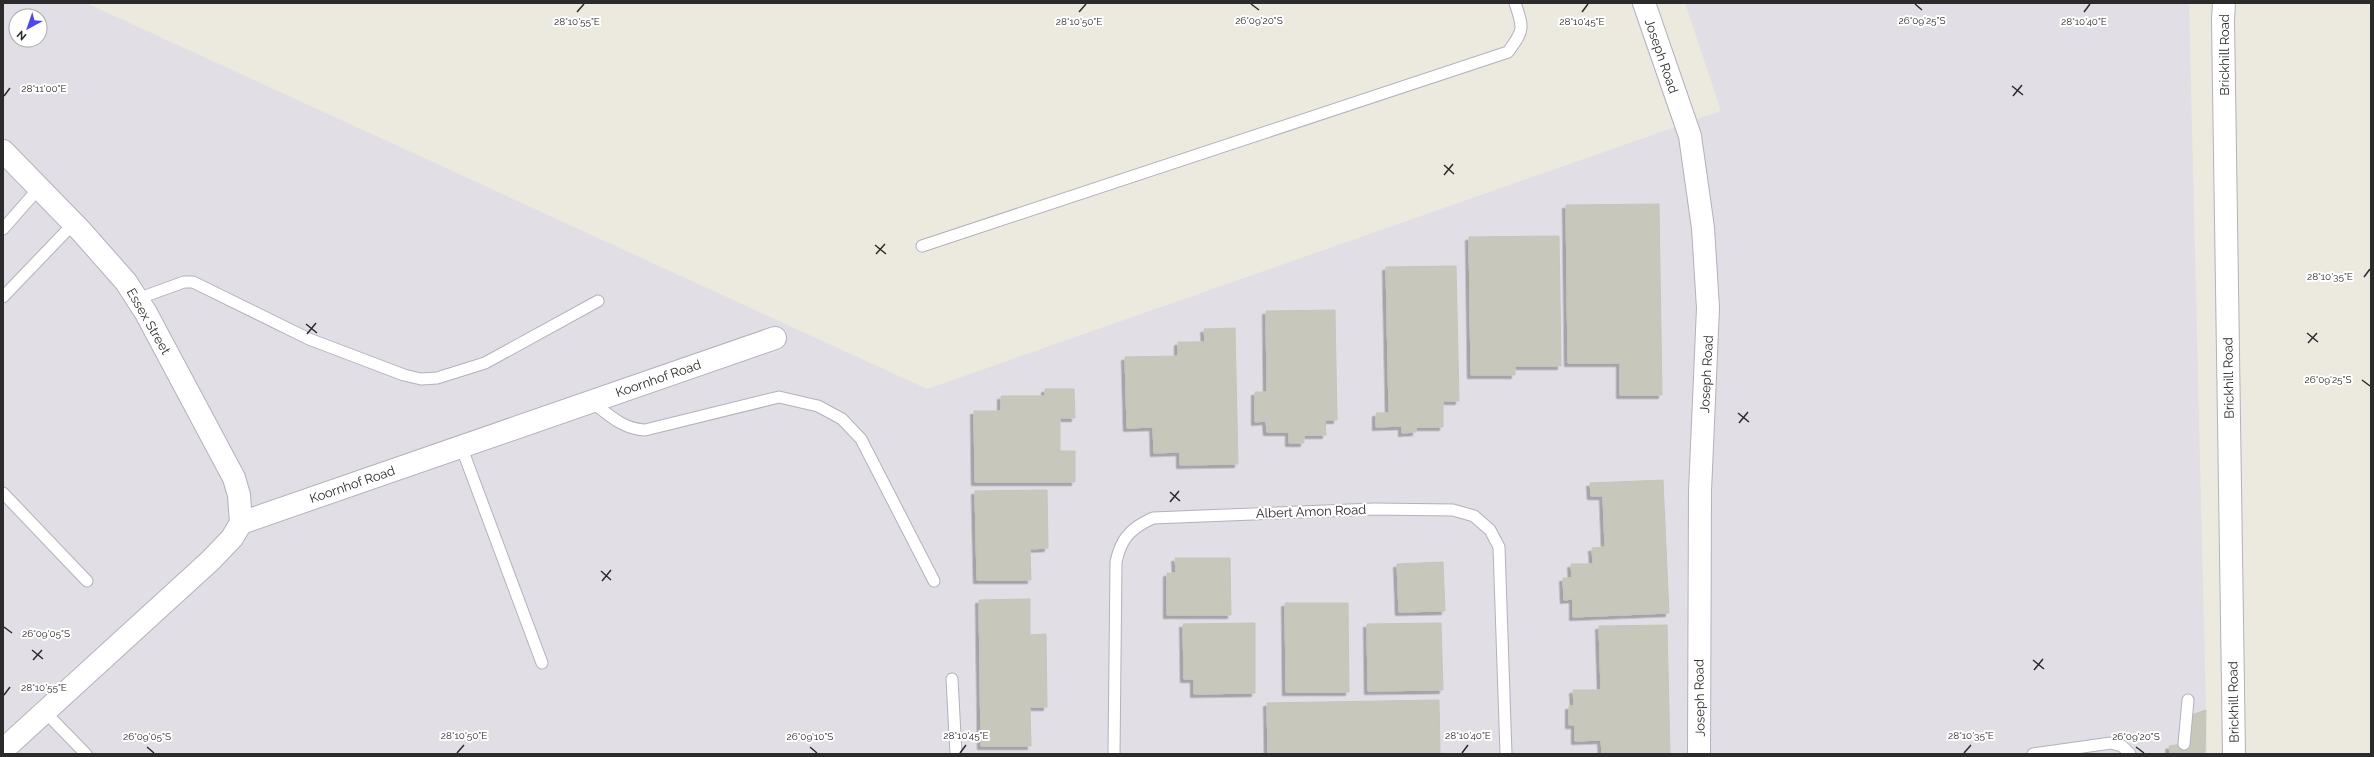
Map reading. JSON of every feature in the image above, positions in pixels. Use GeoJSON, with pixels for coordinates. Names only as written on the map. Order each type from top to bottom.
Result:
{"type":"FeatureCollection","features":[{"type":"Feature","properties":{"kind":"street","name":"Joseph Road"},"geometry":{"type":"LineString","coordinates":[[1644,3],[1690,136],[1703,228],[1708,308],[1700,490],[1699,754]]}},
{"type":"Feature","properties":{"kind":"street","name":"Brickhill Road"},"geometry":{"type":"LineString","coordinates":[[2224,3],[2223,20],[2234,754]]}},
{"type":"Feature","properties":{"kind":"street","name":"Essex Street"},"geometry":{"type":"LineString","coordinates":[[3,151],[111,263],[137,299],[234,478],[239,495],[241,523]]}},
{"type":"Feature","properties":{"kind":"street","name":"Koornhof Road"},"geometry":{"type":"LineString","coordinates":[[241,523],[775,338]]}},
{"type":"Feature","properties":{"kind":"street"},"geometry":{"type":"LineString","coordinates":[[5,745],[45,712],[211,560],[232,538],[241,523]]}},
{"type":"Feature","properties":{"kind":"lane"},"geometry":{"type":"LineString","coordinates":[[922,246],[1508,52],[1519,37],[1523,24],[1515,3]]}},
{"type":"Feature","properties":{"kind":"lane"},"geometry":{"type":"LineString","coordinates":[[3,229],[39,188]]}},
{"type":"Feature","properties":{"kind":"lane"},"geometry":{"type":"LineString","coordinates":[[3,297],[73,224]]}},
{"type":"Feature","properties":{"kind":"lane"},"geometry":{"type":"LineString","coordinates":[[137,299],[184,282],[193,282],[309,339],[404,375],[421,379],[437,378],[485,363],[598,301]]}},
{"type":"Feature","properties":{"kind":"lane"},"geometry":{"type":"LineString","coordinates":[[592,402],[621,425],[645,430],[779,397],[818,406],[842,419],[861,439],[934,581]]}},
{"type":"Feature","properties":{"kind":"lane"},"geometry":{"type":"LineString","coordinates":[[461,446],[542,663]]}},
{"type":"Feature","properties":{"kind":"lane"},"geometry":{"type":"LineString","coordinates":[[3,493],[87,581]]}},
{"type":"Feature","properties":{"kind":"lane","name":"Albert Amon Road"},"geometry":{"type":"LineString","coordinates":[[1114,754],[1116,562],[1119,547],[1138,525],[1153,518],[1374,509],[1453,510],[1474,516],[1490,530],[1499,547],[1506,754]]}},
{"type":"Feature","properties":{"kind":"lane"},"geometry":{"type":"LineString","coordinates":[[952,679],[956,754]]}},
{"type":"Feature","properties":{"kind":"lane"},"geometry":{"type":"LineString","coordinates":[[2184,744],[2188,700]]}},
{"type":"Feature","properties":{"kind":"lane"},"geometry":{"type":"LineString","coordinates":[[45,712],[86,754]]}},
{"type":"Feature","properties":{"kind":"lane"},"geometry":{"type":"LineString","coordinates":[[2033,754],[2111,743],[2122,746],[2130,754]]}},
{"type":"Feature","properties":{"kind":"shaded area"},"geometry":{"type":"Polygon","coordinates":[[[3,3],[86,3],[927,389],[1721,111],[1685,3],[2189,3],[2207,754],[3,754],[3,3]]]}},
{"type":"Feature","properties":{"kind":"building"},"geometry":{"type":"Polygon","coordinates":[[[1659,204],[1662,395],[1620,395],[1620,363],[1568,363],[1566,205],[1659,204]]]}},
{"type":"Feature","properties":{"kind":"building"},"geometry":{"type":"Polygon","coordinates":[[[1559,236],[1561,366],[1515,366],[1515,375],[1471,375],[1469,237],[1559,236]]]}},
{"type":"Feature","properties":{"kind":"building"},"geometry":{"type":"Polygon","coordinates":[[[1456,266],[1459,401],[1443,401],[1443,427],[1416,427],[1416,432],[1402,433],[1402,426],[1376,427],[1376,413],[1389,413],[1386,267],[1456,266]]]}},
{"type":"Feature","properties":{"kind":"building"},"geometry":{"type":"Polygon","coordinates":[[[1335,310],[1337,420],[1325,420],[1326,435],[1304,435],[1304,443],[1289,443],[1289,432],[1267,432],[1266,421],[1255,422],[1255,392],[1267,392],[1266,311],[1335,310]]]}},
{"type":"Feature","properties":{"kind":"building"},"geometry":{"type":"Polygon","coordinates":[[[1235,328],[1238,464],[1180,465],[1180,452],[1154,453],[1153,427],[1127,428],[1125,357],[1178,356],[1178,342],[1205,342],[1204,329],[1235,328]]]}},
{"type":"Feature","properties":{"kind":"building"},"geometry":{"type":"Polygon","coordinates":[[[1045,389],[1074,389],[1075,418],[1060,418],[1060,451],[1075,451],[1075,482],[975,482],[974,411],[1001,411],[1001,396],[1045,396],[1045,389]]]}},
{"type":"Feature","properties":{"kind":"building"},"geometry":{"type":"Polygon","coordinates":[[[1663,480],[1669,613],[1573,617],[1573,599],[1564,600],[1563,578],[1572,578],[1571,564],[1593,564],[1592,548],[1605,547],[1603,496],[1591,496],[1590,483],[1663,480]]]}},
{"type":"Feature","properties":{"kind":"building"},"geometry":{"type":"Polygon","coordinates":[[[1047,490],[1048,548],[1030,549],[1031,580],[977,580],[975,491],[1047,490]]]}},
{"type":"Feature","properties":{"kind":"building"},"geometry":{"type":"Polygon","coordinates":[[[1175,558],[1230,558],[1231,615],[1167,615],[1167,573],[1176,573],[1175,558]]]}},
{"type":"Feature","properties":{"kind":"building"},"geometry":{"type":"Polygon","coordinates":[[[1443,562],[1445,611],[1399,612],[1397,564],[1443,562]]]}},
{"type":"Feature","properties":{"kind":"building"},"geometry":{"type":"Polygon","coordinates":[[[1030,599],[1030,635],[1046,634],[1047,707],[1030,707],[1031,746],[981,746],[979,600],[1030,599]]]}},
{"type":"Feature","properties":{"kind":"building"},"geometry":{"type":"Polygon","coordinates":[[[1285,603],[1348,603],[1349,692],[1286,692],[1285,603]]]}},
{"type":"Feature","properties":{"kind":"building"},"geometry":{"type":"Polygon","coordinates":[[[1255,623],[1255,693],[1194,694],[1194,679],[1184,679],[1183,624],[1255,623]]]}},
{"type":"Feature","properties":{"kind":"building"},"geometry":{"type":"Polygon","coordinates":[[[1441,623],[1443,690],[1368,691],[1367,624],[1441,623]]]}},
{"type":"Feature","properties":{"kind":"building"},"geometry":{"type":"Polygon","coordinates":[[[1667,625],[1670,754],[1602,754],[1601,740],[1575,741],[1575,725],[1569,725],[1569,706],[1574,706],[1573,690],[1601,690],[1599,626],[1667,625]]]}},
{"type":"Feature","properties":{"kind":"building"},"geometry":{"type":"Polygon","coordinates":[[[1439,700],[1440,754],[1268,754],[1267,703],[1439,700]]]}},
{"type":"Feature","properties":{"kind":"building"},"geometry":{"type":"Polygon","coordinates":[[[2206,710],[2205,754],[2170,754],[2169,746],[2190,743],[2188,716],[2206,710]]]}}]}
